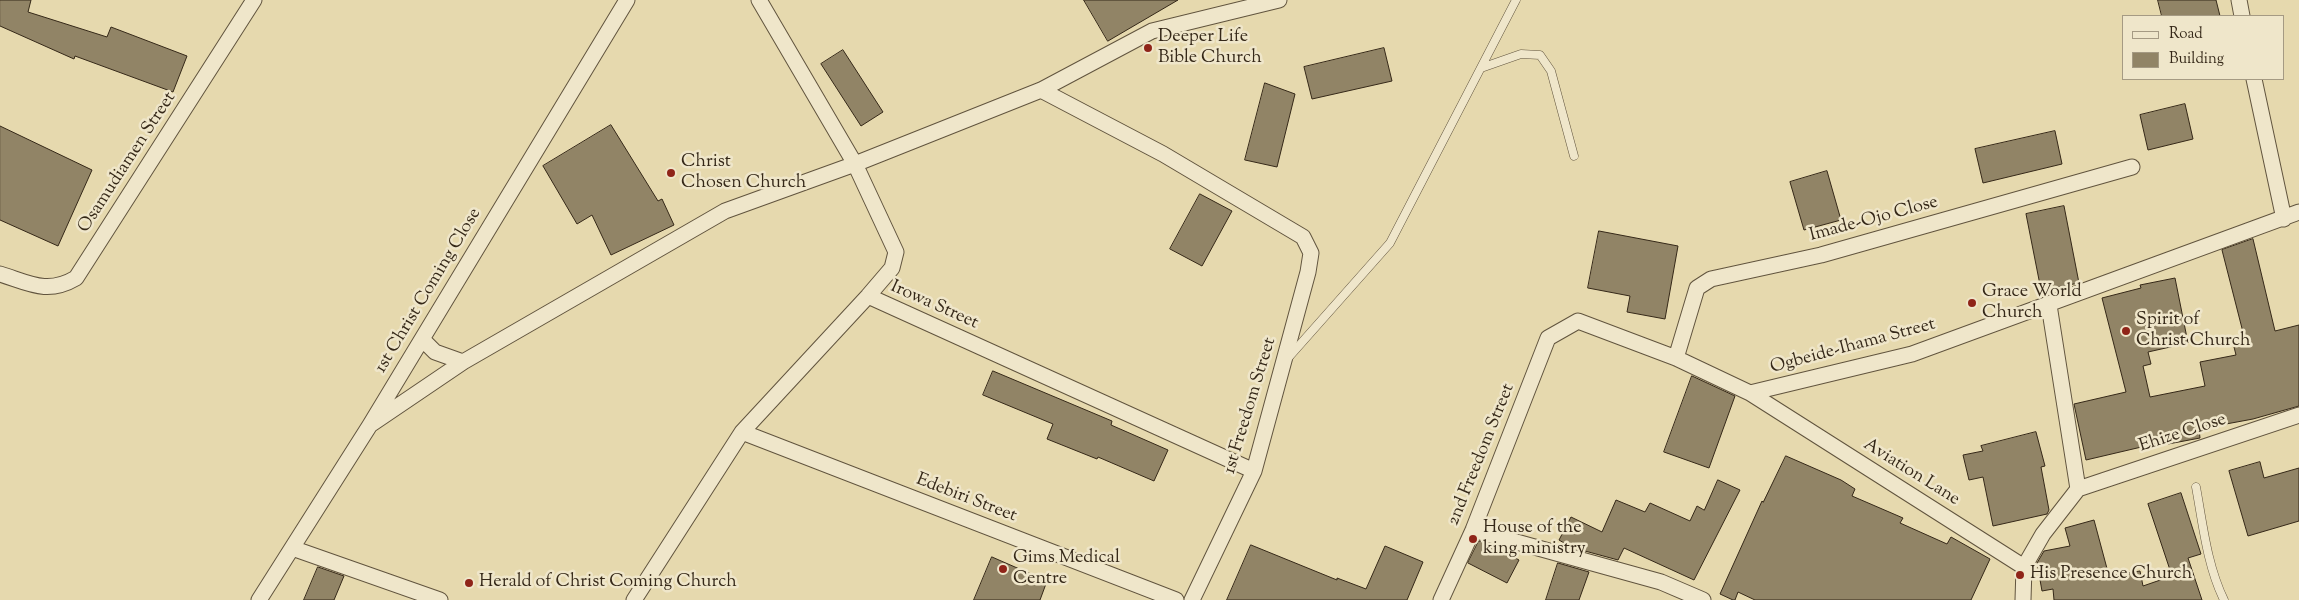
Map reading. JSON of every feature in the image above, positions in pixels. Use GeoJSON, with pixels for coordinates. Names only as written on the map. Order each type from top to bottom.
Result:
{"type":"FeatureCollection","features":[{"type":"Feature","properties":{"kind":"street","name":"Osamudiamen Street"},"geometry":{"type":"LineString","coordinates":[[0,274],[47,288],[64,285],[76,278],[254,0]]}},
{"type":"Feature","properties":{"kind":"street","name":"1st Christ Coming Close"},"geometry":{"type":"LineString","coordinates":[[259,600],[370,425],[627,0]]}},
{"type":"Feature","properties":{"kind":"street"},"geometry":{"type":"LineString","coordinates":[[759,0],[855,164],[896,252],[892,268],[868,296]]}},
{"type":"Feature","properties":{"kind":"street"},"geometry":{"type":"LineString","coordinates":[[370,425],[463,362],[724,211],[855,164],[1041,90],[1152,31],[1279,0]]}},
{"type":"Feature","properties":{"kind":"street"},"geometry":{"type":"LineString","coordinates":[[2239,0],[2242,15]]}},
{"type":"Feature","properties":{"kind":"street"},"geometry":{"type":"LineString","coordinates":[[2254,80],[2284,219]]}},
{"type":"Feature","properties":{"kind":"street","name":"1st Freedom Street"},"geometry":{"type":"LineString","coordinates":[[1041,90],[1163,154],[1303,237],[1311,253],[1308,272],[1254,471],[1192,600]]}},
{"type":"Feature","properties":{"kind":"street","name":"Imade-Ojo Close"},"geometry":{"type":"LineString","coordinates":[[1676,358],[1697,288],[1711,279],[1821,255],[2132,167]]}},
{"type":"Feature","properties":{"kind":"street","name":"Ogbeide-Ihama Street"},"geometry":{"type":"LineString","coordinates":[[1750,393],[1912,354],[2299,212]]}},
{"type":"Feature","properties":{"kind":"street","name":"Irowa Street"},"geometry":{"type":"LineString","coordinates":[[634,600],[742,432],[868,296],[1254,471]]}},
{"type":"Feature","properties":{"kind":"street"},"geometry":{"type":"LineString","coordinates":[[2024,600],[2024,567],[2043,534],[2078,488],[2049,305]]}},
{"type":"Feature","properties":{"kind":"street","name":"2nd Freedom Street"},"geometry":{"type":"LineString","coordinates":[[1442,600],[1473,530],[1548,338],[1578,321],[1676,358]]}},
{"type":"Feature","properties":{"kind":"street"},"geometry":{"type":"LineString","coordinates":[[422,339],[435,352],[463,362]]}},
{"type":"Feature","properties":{"kind":"street"},"geometry":{"type":"LineString","coordinates":[[1676,358],[1750,393]]}},
{"type":"Feature","properties":{"kind":"street","name":"Aviation Lane"},"geometry":{"type":"LineString","coordinates":[[1750,393],[2024,567]]}},
{"type":"Feature","properties":{"kind":"street","name":"Ehize Close"},"geometry":{"type":"LineString","coordinates":[[2078,488],[2299,415]]}},
{"type":"Feature","properties":{"kind":"street","name":"Edebiri Street"},"geometry":{"type":"LineString","coordinates":[[742,432],[1176,600]]}},
{"type":"Feature","properties":{"kind":"street"},"geometry":{"type":"LineString","coordinates":[[1473,530],[1661,582],[1703,600]]}},
{"type":"Feature","properties":{"kind":"street"},"geometry":{"type":"LineString","coordinates":[[292,548],[440,600]]}},
{"type":"Feature","properties":{"kind":"lane"},"geometry":{"type":"LineString","coordinates":[[1284,363],[1390,243],[1516,0]]}},
{"type":"Feature","properties":{"kind":"lane"},"geometry":{"type":"LineString","coordinates":[[1481,68],[1521,54],[1540,55],[1551,71],[1574,156]]}},
{"type":"Feature","properties":{"kind":"lane"},"geometry":{"type":"LineString","coordinates":[[2196,487],[2216,585],[2224,600]]}},
{"type":"Feature","properties":{"kind":"building"},"geometry":{"type":"Polygon","coordinates":[[[0,0],[31,0],[28,12],[107,37],[111,27],[187,56],[173,92],[75,56],[74,59],[0,26],[0,0]]]}},
{"type":"Feature","properties":{"kind":"building"},"geometry":{"type":"Polygon","coordinates":[[[1084,0],[1178,0],[1108,41],[1084,0]]]}},
{"type":"Feature","properties":{"kind":"building"},"geometry":{"type":"Polygon","coordinates":[[[2158,0],[2216,0],[2220,15],[2162,15],[2158,0]]]}},
{"type":"Feature","properties":{"kind":"building"},"geometry":{"type":"Polygon","coordinates":[[[1384,48],[1392,81],[1312,99],[1304,67],[1384,48]]]}},
{"type":"Feature","properties":{"kind":"building"},"geometry":{"type":"Polygon","coordinates":[[[843,50],[883,112],[861,126],[821,64],[843,50]]]}},
{"type":"Feature","properties":{"kind":"building"},"geometry":{"type":"Polygon","coordinates":[[[1265,83],[1295,94],[1277,167],[1245,160],[1265,83]]]}},
{"type":"Feature","properties":{"kind":"building"},"geometry":{"type":"Polygon","coordinates":[[[2185,104],[2193,139],[2148,150],[2140,115],[2185,104]]]}},
{"type":"Feature","properties":{"kind":"building"},"geometry":{"type":"Polygon","coordinates":[[[611,125],[658,201],[662,199],[674,225],[611,255],[592,215],[577,224],[543,166],[611,125]]]}},
{"type":"Feature","properties":{"kind":"building"},"geometry":{"type":"Polygon","coordinates":[[[0,126],[92,170],[58,246],[0,220],[0,126]]]}},
{"type":"Feature","properties":{"kind":"building"},"geometry":{"type":"Polygon","coordinates":[[[2055,131],[2062,164],[1983,183],[1975,149],[2055,131]]]}},
{"type":"Feature","properties":{"kind":"building"},"geometry":{"type":"Polygon","coordinates":[[[1827,171],[1841,220],[1804,230],[1790,182],[1827,171]]]}},
{"type":"Feature","properties":{"kind":"building"},"geometry":{"type":"Polygon","coordinates":[[[1200,194],[1232,211],[1202,266],[1170,249],[1200,194]]]}},
{"type":"Feature","properties":{"kind":"building"},"geometry":{"type":"Polygon","coordinates":[[[2064,206],[2079,283],[2041,290],[2026,214],[2064,206]]]}},
{"type":"Feature","properties":{"kind":"building"},"geometry":{"type":"Polygon","coordinates":[[[1599,231],[1678,246],[1665,319],[1627,312],[1630,296],[1588,288],[1599,231]]]}},
{"type":"Feature","properties":{"kind":"building"},"geometry":{"type":"Polygon","coordinates":[[[2253,239],[2275,331],[2299,325],[2299,406],[2253,419],[2199,429],[2200,438],[2168,444],[2167,441],[2086,460],[2074,404],[2126,392],[2102,298],[2141,288],[2140,285],[2175,278],[2188,343],[2148,352],[2151,364],[2143,366],[2150,397],[2205,386],[2200,362],[2236,355],[2234,347],[2246,344],[2222,250],[2253,239]]]}},
{"type":"Feature","properties":{"kind":"building"},"geometry":{"type":"Polygon","coordinates":[[[993,371],[1112,421],[1111,425],[1168,450],[1154,481],[1098,457],[1097,459],[1047,439],[1053,424],[983,395],[993,371]]]}},
{"type":"Feature","properties":{"kind":"building"},"geometry":{"type":"Polygon","coordinates":[[[1692,376],[1735,396],[1709,468],[1664,452],[1692,376]]]}},
{"type":"Feature","properties":{"kind":"building"},"geometry":{"type":"Polygon","coordinates":[[[2036,432],[2045,466],[2041,467],[2049,510],[2047,514],[1993,526],[1983,477],[1969,480],[1963,455],[1983,451],[1981,446],[2036,432]]]}},
{"type":"Feature","properties":{"kind":"building"},"geometry":{"type":"Polygon","coordinates":[[[1786,456],[1841,480],[1855,489],[1852,496],[1903,518],[1900,523],[1947,544],[1951,537],[1990,559],[1971,600],[1755,600],[1738,592],[1735,600],[1733,600],[1720,594],[1762,501],[1786,456]]]}},
{"type":"Feature","properties":{"kind":"building"},"geometry":{"type":"Polygon","coordinates":[[[2260,462],[2264,478],[2299,468],[2299,521],[2248,536],[2229,471],[2260,462]]]}},
{"type":"Feature","properties":{"kind":"building"},"geometry":{"type":"Polygon","coordinates":[[[1718,480],[1740,490],[1694,580],[1624,548],[1618,560],[1563,545],[1564,543],[1559,540],[1571,517],[1602,532],[1616,500],[1645,512],[1650,503],[1690,521],[1697,506],[1704,510],[1718,480]]]}},
{"type":"Feature","properties":{"kind":"building"},"geometry":{"type":"Polygon","coordinates":[[[2181,493],[2201,554],[2188,558],[2202,600],[2054,600],[2053,589],[2042,591],[2037,563],[2044,551],[2070,546],[2065,528],[2094,520],[2109,576],[2140,571],[2143,586],[2172,576],[2148,504],[2181,493]]]}},
{"type":"Feature","properties":{"kind":"building"},"geometry":{"type":"Polygon","coordinates":[[[1479,541],[1489,544],[1519,560],[1507,583],[1468,563],[1479,541]]]}},
{"type":"Feature","properties":{"kind":"building"},"geometry":{"type":"Polygon","coordinates":[[[1251,545],[1337,580],[1337,578],[1366,589],[1385,546],[1423,562],[1407,600],[1227,600],[1251,545]]]}},
{"type":"Feature","properties":{"kind":"building","name":"Gims Medical Centre"},"geometry":{"type":"Polygon","coordinates":[[[992,557],[1047,581],[1040,600],[974,600],[992,557]]]}},
{"type":"Feature","properties":{"kind":"building"},"geometry":{"type":"Polygon","coordinates":[[[1558,563],[1589,572],[1579,600],[1546,600],[1558,563]]]}},
{"type":"Feature","properties":{"kind":"building"},"geometry":{"type":"Polygon","coordinates":[[[318,567],[344,576],[334,600],[304,600],[318,567]]]}},
{"type":"Feature","properties":{"kind":"place","name":"Deeper Life Bible Church"},"geometry":{"type":"Point","coordinates":[1148,48]}},
{"type":"Feature","properties":{"kind":"place","name":"Christ Chosen Church"},"geometry":{"type":"Point","coordinates":[671,173]}},
{"type":"Feature","properties":{"kind":"place","name":"Grace World Church"},"geometry":{"type":"Point","coordinates":[1972,303]}},
{"type":"Feature","properties":{"kind":"place","name":"Spirit of Christ Church"},"geometry":{"type":"Point","coordinates":[2126,331]}},
{"type":"Feature","properties":{"kind":"place","name":"House of the king ministry"},"geometry":{"type":"Point","coordinates":[1473,539]}},
{"type":"Feature","properties":{"kind":"place","name":"Gims Medical Centre"},"geometry":{"type":"Point","coordinates":[1003,569]}},
{"type":"Feature","properties":{"kind":"place","name":"His Presence Church"},"geometry":{"type":"Point","coordinates":[2020,575]}},
{"type":"Feature","properties":{"kind":"place","name":"Herald of Christ Coming Church"},"geometry":{"type":"Point","coordinates":[469,583]}}]}
